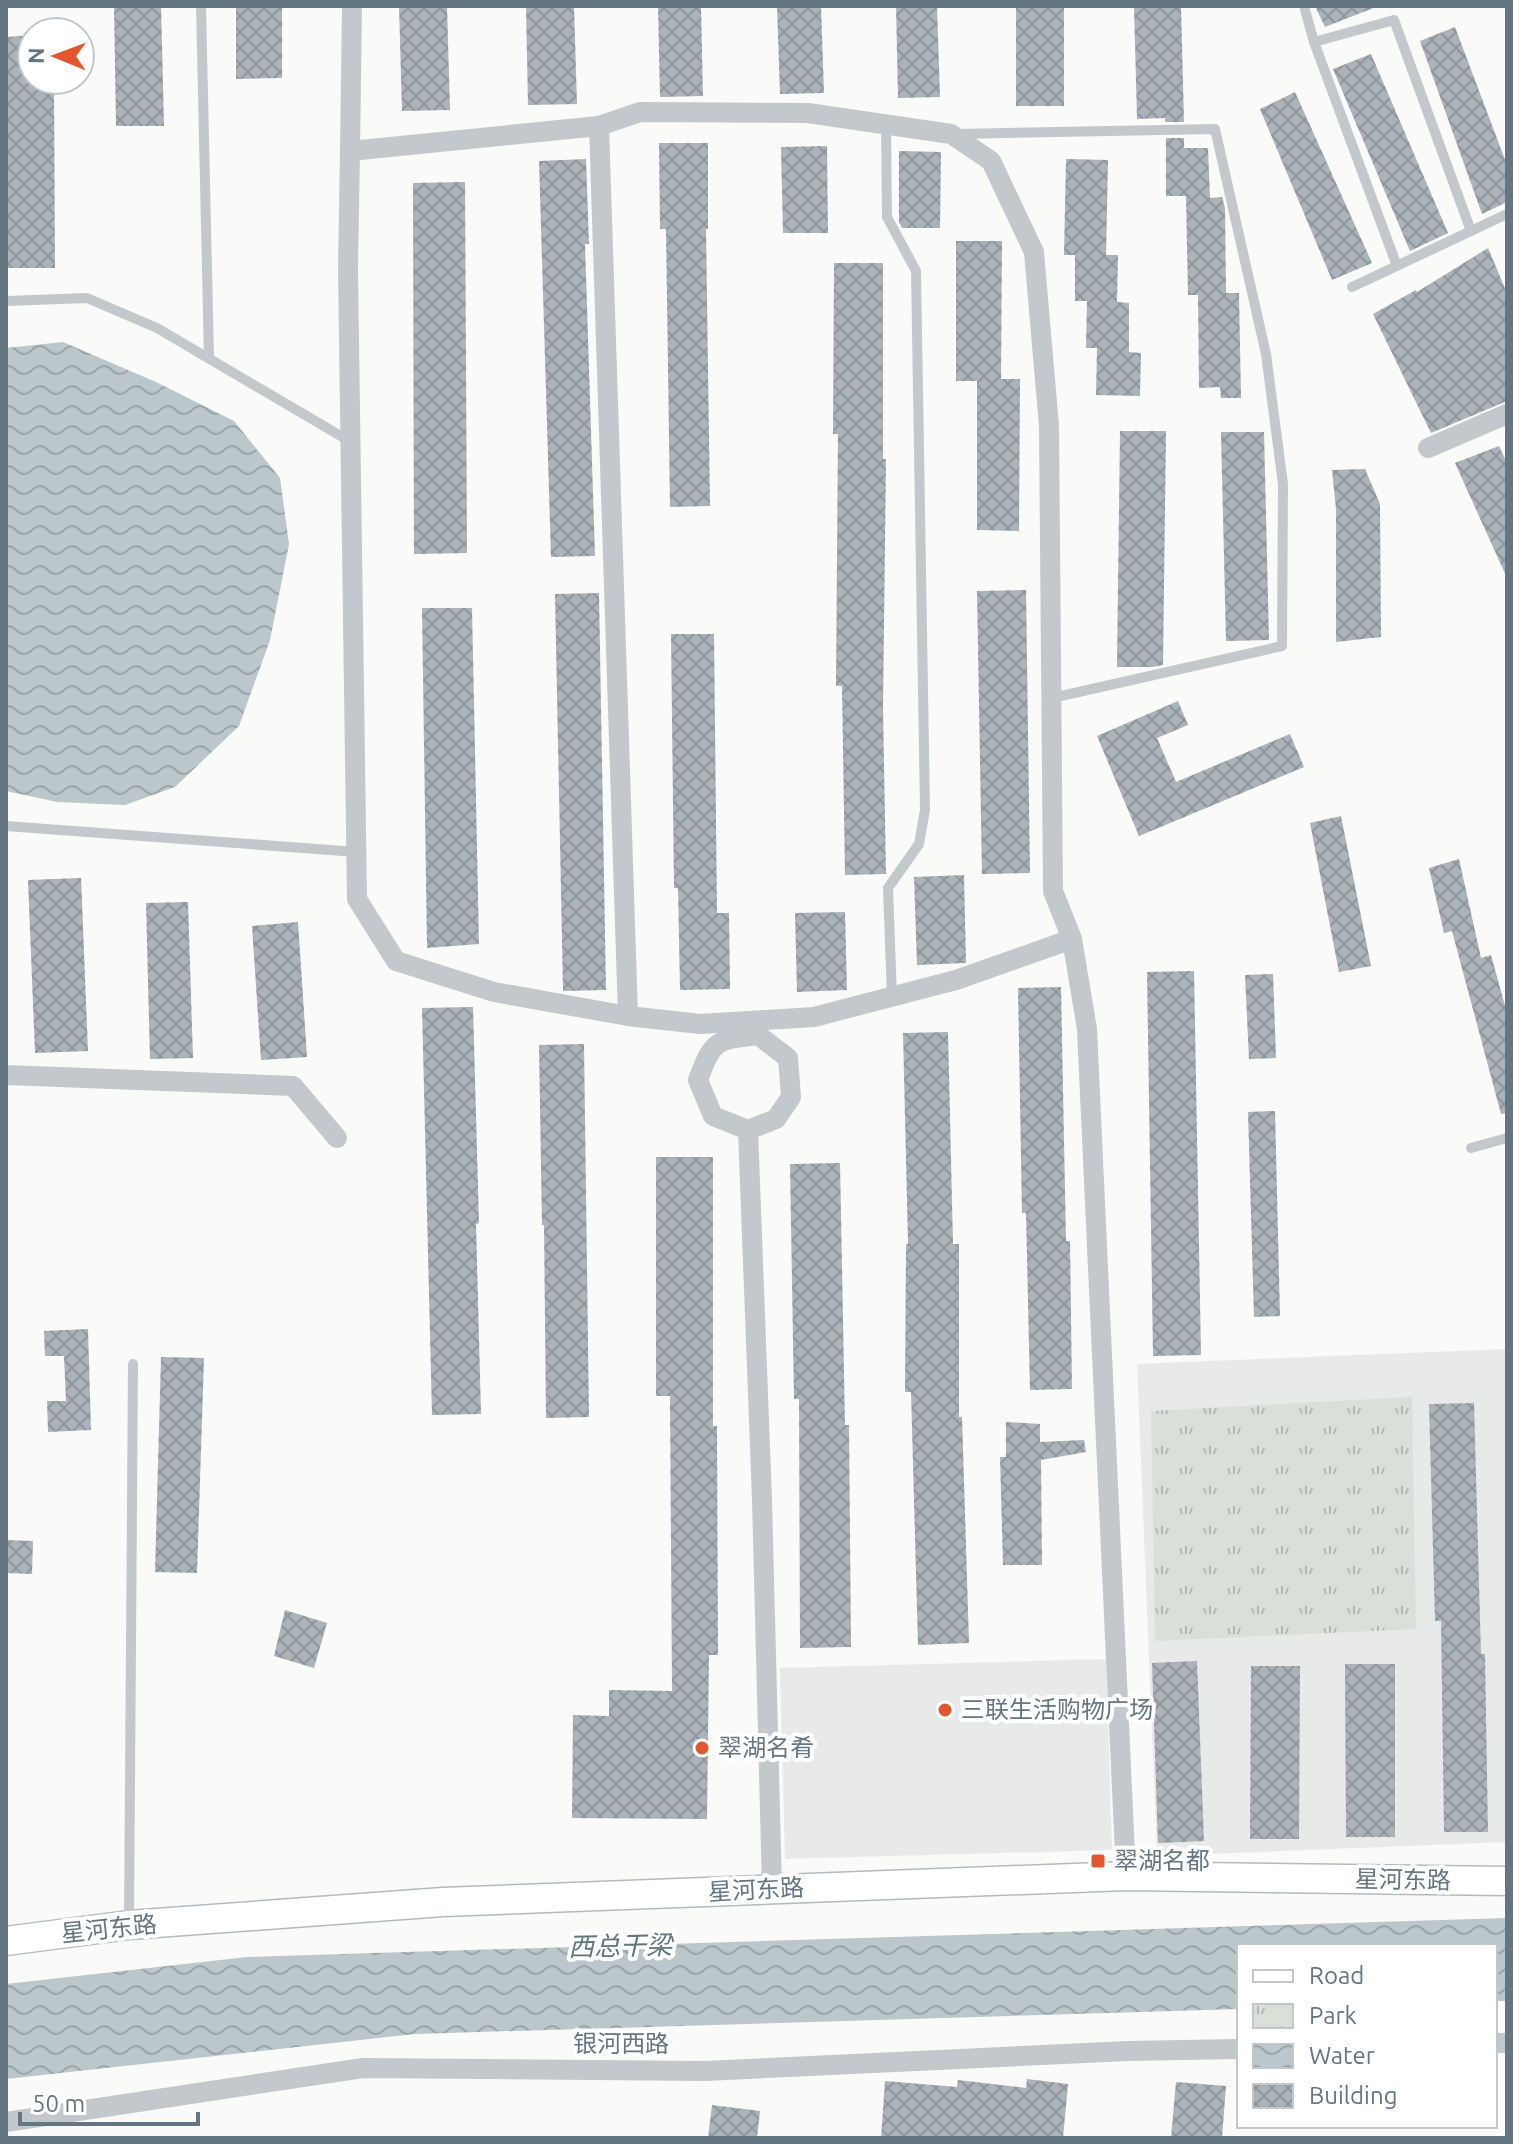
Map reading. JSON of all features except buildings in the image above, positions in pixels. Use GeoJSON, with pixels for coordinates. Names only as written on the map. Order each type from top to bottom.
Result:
{"type":"FeatureCollection","features":[{"type":"Feature","properties":{"kind":"main road","name":"星河东路"},"geometry":{"type":"LineString","coordinates":[[6,1941],[129,1925],[443,1902],[1126,1876],[1507,1881]]}},
{"type":"Feature","properties":{"kind":"street"},"geometry":{"type":"LineString","coordinates":[[352,6],[348,269],[357,899],[396,961],[494,992],[628,1016],[700,1024],[814,1017],[956,980],[1072,939]]}},
{"type":"Feature","properties":{"kind":"street"},"geometry":{"type":"LineString","coordinates":[[350,151],[599,126],[640,112],[808,113],[886,124],[951,134],[991,161],[1034,252],[1049,426],[1053,891],[1072,939],[1087,1029],[1126,1876]]}},
{"type":"Feature","properties":{"kind":"street"},"geometry":{"type":"LineString","coordinates":[[599,126],[628,1016]]}},
{"type":"Feature","properties":{"kind":"street"},"geometry":{"type":"LineString","coordinates":[[1428,448],[1507,414]]}},
{"type":"Feature","properties":{"kind":"street"},"geometry":{"type":"LineString","coordinates":[[758,1035],[788,1058],[791,1097],[776,1119],[748,1130],[713,1116],[698,1080],[708,1053],[724,1039],[758,1035]]}},
{"type":"Feature","properties":{"kind":"street"},"geometry":{"type":"LineString","coordinates":[[6,1075],[293,1086],[337,1138]]}},
{"type":"Feature","properties":{"kind":"street"},"geometry":{"type":"LineString","coordinates":[[748,1130],[772,1889]]}},
{"type":"Feature","properties":{"kind":"street","name":"银河西路"},"geometry":{"type":"LineString","coordinates":[[6,2122],[363,2068],[705,2071],[1237,2049]]}},
{"type":"Feature","properties":{"kind":"lane"},"geometry":{"type":"LineString","coordinates":[[201,6],[209,358]]}},
{"type":"Feature","properties":{"kind":"lane"},"geometry":{"type":"LineString","coordinates":[[1304,6],[1314,42],[1397,266]]}},
{"type":"Feature","properties":{"kind":"lane"},"geometry":{"type":"LineString","coordinates":[[1314,42],[1394,20],[1471,231]]}},
{"type":"Feature","properties":{"kind":"lane"},"geometry":{"type":"LineString","coordinates":[[886,124],[887,217],[916,271],[925,810],[919,844],[888,888],[892,997]]}},
{"type":"Feature","properties":{"kind":"lane"},"geometry":{"type":"LineString","coordinates":[[951,134],[1215,129],[1266,354],[1283,484],[1282,646],[1052,698]]}},
{"type":"Feature","properties":{"kind":"lane"},"geometry":{"type":"LineString","coordinates":[[1352,287],[1507,214]]}},
{"type":"Feature","properties":{"kind":"lane"},"geometry":{"type":"LineString","coordinates":[[6,301],[87,298],[157,328],[351,442]]}},
{"type":"Feature","properties":{"kind":"lane"},"geometry":{"type":"LineString","coordinates":[[6,826],[357,852]]}},
{"type":"Feature","properties":{"kind":"lane"},"geometry":{"type":"LineString","coordinates":[[1471,1148],[1507,1138]]}},
{"type":"Feature","properties":{"kind":"lane"},"geometry":{"type":"LineString","coordinates":[[129,1925],[133,1364]]}},
{"type":"Feature","properties":{"kind":"shaded area"},"geometry":{"type":"Polygon","coordinates":[[[1507,1349],[1507,1842],[1157,1856],[1137,1364],[1507,1349]]]}},
{"type":"Feature","properties":{"kind":"shaded area"},"geometry":{"type":"Polygon","coordinates":[[[1106,1659],[1112,1850],[785,1859],[780,1668],[1106,1659]]]}},
{"type":"Feature","properties":{"kind":"green space"},"geometry":{"type":"Polygon","coordinates":[[[1412,1397],[1416,1629],[1155,1641],[1151,1411],[1412,1397]]]}},
{"type":"Feature","properties":{"kind":"water"},"geometry":{"type":"Polygon","coordinates":[[[63,342],[156,382],[234,421],[280,478],[289,544],[270,640],[239,726],[175,787],[125,805],[57,802],[6,791],[6,348],[63,342]]]}},
{"type":"Feature","properties":{"kind":"water","name":"西总干梁"},"geometry":{"type":"Polygon","coordinates":[[[1507,1918],[1507,2001],[1497,2001],[1497,1944],[1237,1944],[1237,2009],[415,2034],[6,2079],[6,1984],[247,1957],[1507,1918]]]}},
{"type":"Feature","properties":{"kind":"place","name":"三联生活购物广场"},"geometry":{"type":"Point","coordinates":[945,1710]}},
{"type":"Feature","properties":{"kind":"place","name":"翠湖名肴"},"geometry":{"type":"Point","coordinates":[702,1748]}},
{"type":"Feature","properties":{"kind":"place","name":"翠湖名都"},"geometry":{"type":"Point","coordinates":[1098,1861]}}]}
